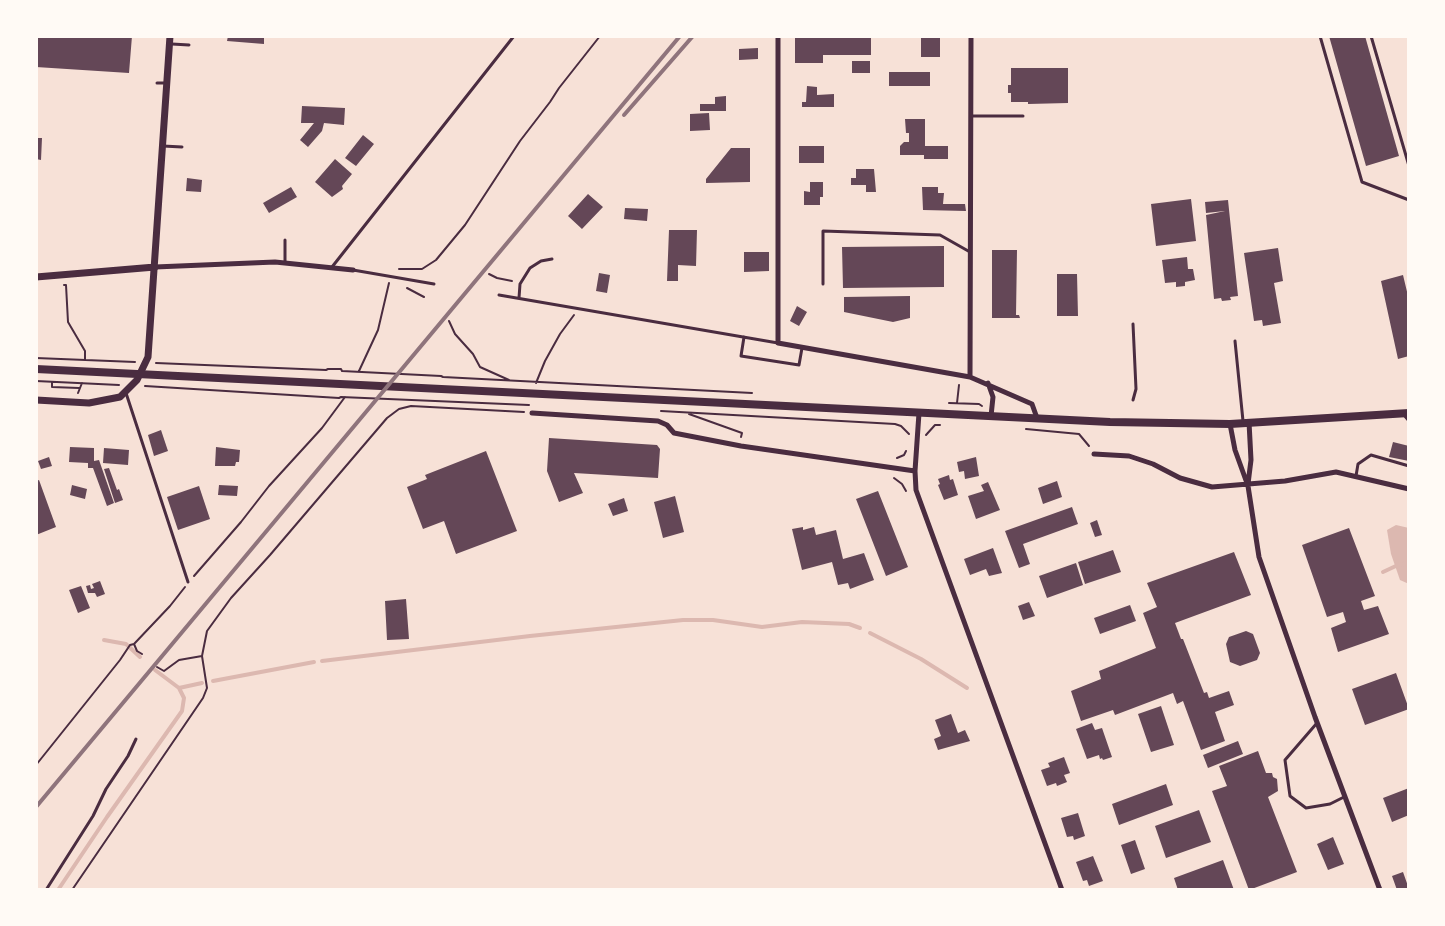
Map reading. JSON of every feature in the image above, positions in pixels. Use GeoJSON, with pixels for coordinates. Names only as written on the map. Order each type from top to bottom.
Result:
{"type":"FeatureCollection","features":[{"type":"Feature","properties":{"kind":"main road"},"geometry":{"type":"LineString","coordinates":[[36,369],[80,375],[413,388],[1037,418],[1230,424],[1406,413]]}},
{"type":"Feature","properties":{"kind":"street"},"geometry":{"type":"LineString","coordinates":[[778,36],[778,343],[970,377],[1032,404],[1037,418]]}},
{"type":"Feature","properties":{"kind":"street"},"geometry":{"type":"LineString","coordinates":[[970,377],[971,36]]}},
{"type":"Feature","properties":{"kind":"street"},"geometry":{"type":"LineString","coordinates":[[36,400],[89,403],[111,400],[126,393],[138,380],[148,357],[170,40]]}},
{"type":"Feature","properties":{"kind":"street"},"geometry":{"type":"LineString","coordinates":[[36,277],[241,262],[285,263],[353,270]]}},
{"type":"Feature","properties":{"kind":"street"},"geometry":{"type":"LineString","coordinates":[[988,384],[993,398],[991,416]]}},
{"type":"Feature","properties":{"kind":"street"},"geometry":{"type":"LineString","coordinates":[[919,412],[916,490],[1062,890]]}},
{"type":"Feature","properties":{"kind":"street"},"geometry":{"type":"LineString","coordinates":[[532,413],[658,422],[667,425],[674,433],[741,446],[915,471]]}},
{"type":"Feature","properties":{"kind":"street"},"geometry":{"type":"LineString","coordinates":[[1246,423],[1251,460],[1248,486]]}},
{"type":"Feature","properties":{"kind":"street"},"geometry":{"type":"LineString","coordinates":[[1230,424],[1235,450],[1248,486],[1259,557],[1317,723],[1380,890]]}},
{"type":"Feature","properties":{"kind":"street"},"geometry":{"type":"LineString","coordinates":[[1094,454],[1129,456],[1153,464],[1180,478],[1212,487],[1248,486],[1336,472],[1409,489]]}},
{"type":"Feature","properties":{"kind":"lane"},"geometry":{"type":"LineString","coordinates":[[332,267],[514,36]]}},
{"type":"Feature","properties":{"kind":"lane"},"geometry":{"type":"LineString","coordinates":[[1320,36],[1362,182],[1409,200]]}},
{"type":"Feature","properties":{"kind":"lane"},"geometry":{"type":"LineString","coordinates":[[1371,36],[1409,166]]}},
{"type":"Feature","properties":{"kind":"lane"},"geometry":{"type":"LineString","coordinates":[[170,40],[189,45]]}},
{"type":"Feature","properties":{"kind":"lane"},"geometry":{"type":"LineString","coordinates":[[157,83],[167,83]]}},
{"type":"Feature","properties":{"kind":"lane"},"geometry":{"type":"LineString","coordinates":[[971,116],[1023,116]]}},
{"type":"Feature","properties":{"kind":"lane"},"geometry":{"type":"LineString","coordinates":[[163,146],[182,147]]}},
{"type":"Feature","properties":{"kind":"lane"},"geometry":{"type":"LineString","coordinates":[[377,199],[380,206]]}},
{"type":"Feature","properties":{"kind":"lane"},"geometry":{"type":"LineString","coordinates":[[823,284],[823,231],[940,235],[970,252]]}},
{"type":"Feature","properties":{"kind":"lane"},"geometry":{"type":"LineString","coordinates":[[285,240],[285,263]]}},
{"type":"Feature","properties":{"kind":"lane"},"geometry":{"type":"LineString","coordinates":[[519,298],[520,284],[530,268],[541,261],[552,259]]}},
{"type":"Feature","properties":{"kind":"lane"},"geometry":{"type":"LineString","coordinates":[[353,270],[434,284]]}},
{"type":"Feature","properties":{"kind":"lane"},"geometry":{"type":"LineString","coordinates":[[499,295],[778,343]]}},
{"type":"Feature","properties":{"kind":"lane"},"geometry":{"type":"LineString","coordinates":[[1133,324],[1136,389],[1133,400]]}},
{"type":"Feature","properties":{"kind":"lane"},"geometry":{"type":"LineString","coordinates":[[744,337],[741,356],[799,365],[802,348]]}},
{"type":"Feature","properties":{"kind":"lane"},"geometry":{"type":"LineString","coordinates":[[1235,341],[1246,423]]}},
{"type":"Feature","properties":{"kind":"lane"},"geometry":{"type":"LineString","coordinates":[[126,393],[188,582]]}},
{"type":"Feature","properties":{"kind":"lane"},"geometry":{"type":"LineString","coordinates":[[1406,413],[1409,421]]}},
{"type":"Feature","properties":{"kind":"lane"},"geometry":{"type":"LineString","coordinates":[[1356,476],[1358,464],[1371,455],[1409,466]]}},
{"type":"Feature","properties":{"kind":"lane"},"geometry":{"type":"LineString","coordinates":[[1317,723],[1285,760],[1290,796],[1306,808],[1330,804],[1345,796]]}},
{"type":"Feature","properties":{"kind":"lane"},"geometry":{"type":"LineString","coordinates":[[46,890],[93,816],[106,789],[128,756],[136,739]]}},
{"type":"Feature","properties":{"kind":"path"},"geometry":{"type":"LineString","coordinates":[[355,378],[378,330],[391,276],[403,268],[422,269],[436,260],[465,225],[520,141],[600,36]]}},
{"type":"Feature","properties":{"kind":"path"},"geometry":{"type":"LineString","coordinates":[[489,274],[520,284]]}},
{"type":"Feature","properties":{"kind":"path"},"geometry":{"type":"LineString","coordinates":[[57,285],[66,285],[68,322],[86,351],[84,360]]}},
{"type":"Feature","properties":{"kind":"path"},"geometry":{"type":"LineString","coordinates":[[534,389],[544,361],[578,309]]}},
{"type":"Feature","properties":{"kind":"path"},"geometry":{"type":"LineString","coordinates":[[449,321],[455,334],[473,354],[480,367],[524,386]]}},
{"type":"Feature","properties":{"kind":"path"},"geometry":{"type":"LineString","coordinates":[[36,358],[135,362]]}},
{"type":"Feature","properties":{"kind":"path"},"geometry":{"type":"LineString","coordinates":[[147,363],[334,369],[625,386]]}},
{"type":"Feature","properties":{"kind":"path"},"geometry":{"type":"LineString","coordinates":[[52,382],[52,387],[81,388],[80,375]]}},
{"type":"Feature","properties":{"kind":"path"},"geometry":{"type":"LineString","coordinates":[[957,403],[960,375]]}},
{"type":"Feature","properties":{"kind":"path"},"geometry":{"type":"LineString","coordinates":[[36,381],[122,385]]}},
{"type":"Feature","properties":{"kind":"path"},"geometry":{"type":"LineString","coordinates":[[72,890],[202,698],[207,688],[202,656],[207,630],[231,598],[387,418],[411,406],[532,413],[533,403],[327,398],[325,396],[145,386]]}},
{"type":"Feature","properties":{"kind":"path"},"geometry":{"type":"LineString","coordinates":[[36,765],[130,645],[134,644],[170,606],[269,486],[322,428],[345,396]]}},
{"type":"Feature","properties":{"kind":"path"},"geometry":{"type":"LineString","coordinates":[[655,411],[895,424],[901,426],[909,434],[926,436],[935,425],[947,425]]}},
{"type":"Feature","properties":{"kind":"path"},"geometry":{"type":"LineString","coordinates":[[687,413],[742,433],[741,446]]}},
{"type":"Feature","properties":{"kind":"path"},"geometry":{"type":"LineString","coordinates":[[1018,429],[1079,434],[1094,454]]}},
{"type":"Feature","properties":{"kind":"path"},"geometry":{"type":"LineString","coordinates":[[134,644],[137,651],[142,654]]}},
{"type":"Feature","properties":{"kind":"path"},"geometry":{"type":"LineString","coordinates":[[157,667],[164,671],[179,660],[202,656]]}},
{"type":"Feature","properties":{"kind":"shaded area"},"geometry":{"type":"Polygon","coordinates":[[[1396,525],[1409,528],[1409,584],[1400,580],[1391,554],[1387,530],[1396,525]]]}},
{"type":"Feature","properties":{"kind":"building"},"geometry":{"type":"Polygon","coordinates":[[[36,36],[132,36],[129,73],[36,67],[36,36]]]}},
{"type":"Feature","properties":{"kind":"building"},"geometry":{"type":"Polygon","coordinates":[[[228,36],[264,36],[264,44],[227,41],[228,36]]]}},
{"type":"Feature","properties":{"kind":"building"},"geometry":{"type":"Polygon","coordinates":[[[795,36],[871,36],[871,55],[823,55],[823,63],[795,63],[795,36]]]}},
{"type":"Feature","properties":{"kind":"building"},"geometry":{"type":"Polygon","coordinates":[[[921,36],[940,36],[940,57],[921,57],[921,36]]]}},
{"type":"Feature","properties":{"kind":"building"},"geometry":{"type":"Polygon","coordinates":[[[1329,36],[1365,36],[1399,156],[1366,166],[1329,36]]]}},
{"type":"Feature","properties":{"kind":"building"},"geometry":{"type":"Polygon","coordinates":[[[758,48],[758,59],[739,60],[739,49],[758,48]]]}},
{"type":"Feature","properties":{"kind":"building"},"geometry":{"type":"Polygon","coordinates":[[[852,61],[870,61],[870,73],[852,73],[852,61]]]}},
{"type":"Feature","properties":{"kind":"building"},"geometry":{"type":"Polygon","coordinates":[[[1011,68],[1068,68],[1068,103],[1011,102],[1008,85],[1011,85],[1011,68]]]}},
{"type":"Feature","properties":{"kind":"building"},"geometry":{"type":"Polygon","coordinates":[[[889,72],[930,72],[930,86],[889,86],[889,72]]]}},
{"type":"Feature","properties":{"kind":"building"},"geometry":{"type":"Polygon","coordinates":[[[807,86],[817,87],[817,95],[834,94],[834,107],[802,107],[802,102],[806,102],[807,86]]]}},
{"type":"Feature","properties":{"kind":"building"},"geometry":{"type":"Polygon","coordinates":[[[726,96],[726,111],[700,111],[700,104],[715,104],[715,97],[726,96]]]}},
{"type":"Feature","properties":{"kind":"building"},"geometry":{"type":"Polygon","coordinates":[[[302,106],[345,108],[344,125],[324,123],[322,131],[308,147],[300,140],[314,123],[301,123],[302,106]]]}},
{"type":"Feature","properties":{"kind":"building"},"geometry":{"type":"Polygon","coordinates":[[[709,113],[710,130],[690,131],[690,114],[709,113]]]}},
{"type":"Feature","properties":{"kind":"building"},"geometry":{"type":"Polygon","coordinates":[[[905,119],[925,119],[925,146],[948,146],[948,159],[924,159],[924,155],[900,155],[900,146],[904,142],[909,142],[905,119]]]}},
{"type":"Feature","properties":{"kind":"building"},"geometry":{"type":"Polygon","coordinates":[[[363,135],[374,144],[356,166],[345,158],[363,135]]]}},
{"type":"Feature","properties":{"kind":"building"},"geometry":{"type":"Polygon","coordinates":[[[36,138],[42,138],[41,160],[36,159],[36,138]]]}},
{"type":"Feature","properties":{"kind":"building"},"geometry":{"type":"Polygon","coordinates":[[[799,146],[824,146],[824,163],[799,163],[799,146]]]}},
{"type":"Feature","properties":{"kind":"building"},"geometry":{"type":"Polygon","coordinates":[[[731,148],[750,148],[750,182],[706,183],[706,179],[731,148]]]}},
{"type":"Feature","properties":{"kind":"building"},"geometry":{"type":"Polygon","coordinates":[[[335,159],[352,174],[342,186],[343,189],[332,197],[315,182],[335,159]]]}},
{"type":"Feature","properties":{"kind":"building"},"geometry":{"type":"Polygon","coordinates":[[[856,169],[874,169],[876,192],[866,192],[866,185],[851,185],[851,178],[856,178],[856,169]]]}},
{"type":"Feature","properties":{"kind":"building"},"geometry":{"type":"Polygon","coordinates":[[[187,178],[202,180],[201,192],[186,191],[187,178]]]}},
{"type":"Feature","properties":{"kind":"building"},"geometry":{"type":"Polygon","coordinates":[[[810,182],[823,182],[823,197],[820,197],[820,205],[804,205],[804,191],[810,192],[810,182]]]}},
{"type":"Feature","properties":{"kind":"building"},"geometry":{"type":"Polygon","coordinates":[[[291,187],[297,197],[269,213],[263,203],[291,187]]]}},
{"type":"Feature","properties":{"kind":"building"},"geometry":{"type":"Polygon","coordinates":[[[922,187],[938,187],[938,193],[944,193],[943,204],[965,204],[966,211],[923,210],[922,187]]]}},
{"type":"Feature","properties":{"kind":"building"},"geometry":{"type":"Polygon","coordinates":[[[588,194],[603,207],[582,229],[568,216],[588,194]]]}},
{"type":"Feature","properties":{"kind":"building"},"geometry":{"type":"Polygon","coordinates":[[[1191,199],[1196,241],[1156,246],[1151,204],[1191,199]]]}},
{"type":"Feature","properties":{"kind":"building"},"geometry":{"type":"Polygon","coordinates":[[[1228,200],[1238,296],[1222,301],[1221,298],[1214,299],[1206,215],[1225,211],[1206,213],[1205,202],[1228,200]]]}},
{"type":"Feature","properties":{"kind":"building"},"geometry":{"type":"Polygon","coordinates":[[[625,208],[648,209],[647,221],[624,219],[625,208]]]}},
{"type":"Feature","properties":{"kind":"building"},"geometry":{"type":"Polygon","coordinates":[[[669,230],[697,230],[696,266],[678,265],[678,281],[667,281],[669,230]]]}},
{"type":"Feature","properties":{"kind":"building"},"geometry":{"type":"Polygon","coordinates":[[[944,246],[944,287],[843,288],[842,247],[944,246]]]}},
{"type":"Feature","properties":{"kind":"building"},"geometry":{"type":"Polygon","coordinates":[[[1278,248],[1283,281],[1274,283],[1281,323],[1263,326],[1262,320],[1254,321],[1244,253],[1278,248]]]}},
{"type":"Feature","properties":{"kind":"building"},"geometry":{"type":"Polygon","coordinates":[[[992,250],[1017,250],[1016,315],[1020,318],[992,318],[992,250]]]}},
{"type":"Feature","properties":{"kind":"building"},"geometry":{"type":"Polygon","coordinates":[[[744,252],[769,252],[769,271],[744,272],[744,252]]]}},
{"type":"Feature","properties":{"kind":"building"},"geometry":{"type":"Polygon","coordinates":[[[1187,257],[1188,269],[1193,269],[1195,280],[1185,282],[1185,286],[1176,287],[1176,282],[1165,283],[1162,260],[1187,257]]]}},
{"type":"Feature","properties":{"kind":"building"},"geometry":{"type":"Polygon","coordinates":[[[599,273],[610,275],[607,293],[596,291],[599,273]]]}},
{"type":"Feature","properties":{"kind":"building"},"geometry":{"type":"Polygon","coordinates":[[[1057,274],[1077,274],[1078,316],[1057,316],[1057,274]]]}},
{"type":"Feature","properties":{"kind":"building"},"geometry":{"type":"Polygon","coordinates":[[[1403,275],[1409,300],[1409,356],[1398,359],[1381,281],[1403,275]]]}},
{"type":"Feature","properties":{"kind":"building"},"geometry":{"type":"Polygon","coordinates":[[[910,296],[910,318],[893,322],[844,312],[844,297],[910,296]]]}},
{"type":"Feature","properties":{"kind":"building"},"geometry":{"type":"Polygon","coordinates":[[[797,306],[807,312],[799,326],[790,321],[797,306]]]}},
{"type":"Feature","properties":{"kind":"building"},"geometry":{"type":"Polygon","coordinates":[[[161,430],[168,451],[154,456],[148,435],[161,430]]]}},
{"type":"Feature","properties":{"kind":"building"},"geometry":{"type":"Polygon","coordinates":[[[549,438],[657,445],[660,449],[658,478],[574,473],[583,493],[559,502],[547,471],[549,438]]]}},
{"type":"Feature","properties":{"kind":"building"},"geometry":{"type":"Polygon","coordinates":[[[1393,442],[1409,446],[1409,461],[1389,457],[1393,442]]]}},
{"type":"Feature","properties":{"kind":"building"},"geometry":{"type":"Polygon","coordinates":[[[70,447],[94,448],[94,461],[99,460],[114,503],[107,506],[93,468],[88,468],[88,463],[69,462],[70,447]]]}},
{"type":"Feature","properties":{"kind":"building"},"geometry":{"type":"Polygon","coordinates":[[[216,447],[240,450],[239,462],[236,462],[235,466],[215,466],[216,447]]]}},
{"type":"Feature","properties":{"kind":"building"},"geometry":{"type":"Polygon","coordinates":[[[104,448],[129,450],[128,465],[103,463],[104,448]]]}},
{"type":"Feature","properties":{"kind":"building"},"geometry":{"type":"Polygon","coordinates":[[[486,451],[517,531],[456,554],[444,521],[423,529],[407,487],[427,479],[425,475],[486,451]]]}},
{"type":"Feature","properties":{"kind":"building"},"geometry":{"type":"Polygon","coordinates":[[[49,457],[52,466],[41,469],[38,461],[49,457]]]}},
{"type":"Feature","properties":{"kind":"building"},"geometry":{"type":"Polygon","coordinates":[[[976,457],[979,476],[965,479],[964,471],[959,472],[957,462],[976,457]]]}},
{"type":"Feature","properties":{"kind":"building"},"geometry":{"type":"Polygon","coordinates":[[[109,468],[123,500],[115,503],[104,469],[109,468]]]}},
{"type":"Feature","properties":{"kind":"building"},"geometry":{"type":"Polygon","coordinates":[[[949,475],[950,480],[953,479],[958,495],[944,500],[938,479],[949,475]]]}},
{"type":"Feature","properties":{"kind":"building"},"geometry":{"type":"Polygon","coordinates":[[[39,480],[56,527],[36,535],[36,481],[39,480]]]}},
{"type":"Feature","properties":{"kind":"building"},"geometry":{"type":"Polygon","coordinates":[[[1057,481],[1062,497],[1043,504],[1038,488],[1057,481]]]}},
{"type":"Feature","properties":{"kind":"building"},"geometry":{"type":"Polygon","coordinates":[[[988,482],[1000,510],[976,519],[968,496],[984,491],[981,485],[988,482]]]}},
{"type":"Feature","properties":{"kind":"building"},"geometry":{"type":"Polygon","coordinates":[[[72,485],[87,489],[85,499],[70,495],[72,485]]]}},
{"type":"Feature","properties":{"kind":"building"},"geometry":{"type":"Polygon","coordinates":[[[219,485],[238,486],[237,496],[218,495],[219,485]]]}},
{"type":"Feature","properties":{"kind":"building"},"geometry":{"type":"Polygon","coordinates":[[[199,486],[210,519],[178,530],[167,497],[199,486]]]}},
{"type":"Feature","properties":{"kind":"building"},"geometry":{"type":"Polygon","coordinates":[[[878,491],[908,567],[886,576],[856,499],[878,491]]]}},
{"type":"Feature","properties":{"kind":"building"},"geometry":{"type":"Polygon","coordinates":[[[675,496],[684,532],[663,538],[654,502],[675,496]]]}},
{"type":"Feature","properties":{"kind":"building"},"geometry":{"type":"Polygon","coordinates":[[[624,498],[628,511],[613,516],[608,504],[624,498]]]}},
{"type":"Feature","properties":{"kind":"building"},"geometry":{"type":"Polygon","coordinates":[[[1072,507],[1078,524],[1023,544],[1030,564],[1019,568],[1005,531],[1072,507]]]}},
{"type":"Feature","properties":{"kind":"building"},"geometry":{"type":"Polygon","coordinates":[[[1097,520],[1102,535],[1095,537],[1090,523],[1097,520]]]}},
{"type":"Feature","properties":{"kind":"building"},"geometry":{"type":"Polygon","coordinates":[[[803,527],[803,530],[814,527],[816,535],[836,530],[843,559],[864,553],[874,580],[850,589],[848,583],[838,585],[832,562],[802,570],[792,529],[803,527]]]}},
{"type":"Feature","properties":{"kind":"building"},"geometry":{"type":"Polygon","coordinates":[[[1349,528],[1375,596],[1361,601],[1364,610],[1378,606],[1389,634],[1338,652],[1331,628],[1346,622],[1343,612],[1327,617],[1302,545],[1349,528]]]}},
{"type":"Feature","properties":{"kind":"building"},"geometry":{"type":"Polygon","coordinates":[[[993,548],[1002,573],[989,576],[986,569],[970,575],[964,559],[993,548]]]}},
{"type":"Feature","properties":{"kind":"building"},"geometry":{"type":"Polygon","coordinates":[[[1113,550],[1121,572],[1085,584],[1078,562],[1113,550]]]}},
{"type":"Feature","properties":{"kind":"building"},"geometry":{"type":"Polygon","coordinates":[[[1234,552],[1251,595],[1175,623],[1204,693],[1207,692],[1209,698],[1229,691],[1234,705],[1215,712],[1225,741],[1201,750],[1183,701],[1177,704],[1173,693],[1115,715],[1113,710],[1081,721],[1071,691],[1101,679],[1099,671],[1156,648],[1143,613],[1157,607],[1147,583],[1234,552]]]}},
{"type":"Feature","properties":{"kind":"building"},"geometry":{"type":"Polygon","coordinates":[[[1076,563],[1083,585],[1047,598],[1039,576],[1076,563]]]}},
{"type":"Feature","properties":{"kind":"building"},"geometry":{"type":"Polygon","coordinates":[[[100,581],[105,594],[97,597],[95,593],[88,593],[86,586],[90,585],[91,589],[94,588],[92,584],[100,581]]]}},
{"type":"Feature","properties":{"kind":"building"},"geometry":{"type":"Polygon","coordinates":[[[81,586],[90,608],[78,613],[69,590],[81,586]]]}},
{"type":"Feature","properties":{"kind":"building"},"geometry":{"type":"Polygon","coordinates":[[[406,599],[409,639],[387,640],[385,601],[406,599]]]}},
{"type":"Feature","properties":{"kind":"building"},"geometry":{"type":"Polygon","coordinates":[[[1029,602],[1035,616],[1023,620],[1018,606],[1029,602]]]}},
{"type":"Feature","properties":{"kind":"building"},"geometry":{"type":"Polygon","coordinates":[[[1130,605],[1136,621],[1100,634],[1094,618],[1130,605]]]}},
{"type":"Feature","properties":{"kind":"building"},"geometry":{"type":"Polygon","coordinates":[[[1246,631],[1253,634],[1260,653],[1257,660],[1240,666],[1230,662],[1226,644],[1229,637],[1246,631]]]}},
{"type":"Feature","properties":{"kind":"building"},"geometry":{"type":"Polygon","coordinates":[[[1396,673],[1409,709],[1365,725],[1352,689],[1396,673]]]}},
{"type":"Feature","properties":{"kind":"building"},"geometry":{"type":"Polygon","coordinates":[[[1161,706],[1174,745],[1151,752],[1138,714],[1161,706]]]}},
{"type":"Feature","properties":{"kind":"building"},"geometry":{"type":"Polygon","coordinates":[[[951,714],[958,733],[965,730],[970,741],[938,750],[934,739],[941,736],[935,720],[951,714]]]}},
{"type":"Feature","properties":{"kind":"building"},"geometry":{"type":"Polygon","coordinates":[[[1092,723],[1095,730],[1102,728],[1112,757],[1103,760],[1099,755],[1087,759],[1076,729],[1092,723]]]}},
{"type":"Feature","properties":{"kind":"building"},"geometry":{"type":"Polygon","coordinates":[[[1238,741],[1243,754],[1208,768],[1203,755],[1238,741]]]}},
{"type":"Feature","properties":{"kind":"building"},"geometry":{"type":"Polygon","coordinates":[[[1258,751],[1266,773],[1272,773],[1277,779],[1278,791],[1268,797],[1297,872],[1249,890],[1212,791],[1227,786],[1219,766],[1258,751]]]}},
{"type":"Feature","properties":{"kind":"building"},"geometry":{"type":"Polygon","coordinates":[[[1064,757],[1070,773],[1064,775],[1067,782],[1057,786],[1056,783],[1047,786],[1041,770],[1050,767],[1048,763],[1064,757]]]}},
{"type":"Feature","properties":{"kind":"building"},"geometry":{"type":"Polygon","coordinates":[[[1166,784],[1173,805],[1119,825],[1112,804],[1166,784]]]}},
{"type":"Feature","properties":{"kind":"building"},"geometry":{"type":"Polygon","coordinates":[[[1409,788],[1409,815],[1392,822],[1383,798],[1409,788]]]}},
{"type":"Feature","properties":{"kind":"building"},"geometry":{"type":"Polygon","coordinates":[[[1199,810],[1211,842],[1166,858],[1155,826],[1199,810]]]}},
{"type":"Feature","properties":{"kind":"building"},"geometry":{"type":"Polygon","coordinates":[[[1078,813],[1085,836],[1074,840],[1073,836],[1067,837],[1061,818],[1078,813]]]}},
{"type":"Feature","properties":{"kind":"building"},"geometry":{"type":"Polygon","coordinates":[[[1333,837],[1344,864],[1328,870],[1317,844],[1333,837]]]}},
{"type":"Feature","properties":{"kind":"building"},"geometry":{"type":"Polygon","coordinates":[[[1135,840],[1145,869],[1131,874],[1121,845],[1135,840]]]}},
{"type":"Feature","properties":{"kind":"building"},"geometry":{"type":"Polygon","coordinates":[[[1093,856],[1103,881],[1089,886],[1087,880],[1083,881],[1076,862],[1093,856]]]}},
{"type":"Feature","properties":{"kind":"building"},"geometry":{"type":"Polygon","coordinates":[[[1223,860],[1234,890],[1178,890],[1174,878],[1223,860]]]}},
{"type":"Feature","properties":{"kind":"building"},"geometry":{"type":"Polygon","coordinates":[[[1403,872],[1409,889],[1397,890],[1392,876],[1403,872]]]}},
{"type":"Feature","properties":{"kind":"waterway"},"geometry":{"type":"LineString","coordinates":[[1383,572],[1409,563]]}},
{"type":"Feature","properties":{"kind":"waterway"},"geometry":{"type":"LineString","coordinates":[[322,661],[683,620],[713,620],[762,627],[802,622],[849,624],[860,628]]}},
{"type":"Feature","properties":{"kind":"waterway"},"geometry":{"type":"LineString","coordinates":[[870,633],[921,659],[967,688]]}},
{"type":"Feature","properties":{"kind":"waterway"},"geometry":{"type":"LineString","coordinates":[[104,640],[126,644],[140,657]]}},
{"type":"Feature","properties":{"kind":"waterway"},"geometry":{"type":"LineString","coordinates":[[213,681],[314,662]]}},
{"type":"Feature","properties":{"kind":"waterway"},"geometry":{"type":"LineString","coordinates":[[155,670],[179,688],[202,683]]}},
{"type":"Feature","properties":{"kind":"waterway"},"geometry":{"type":"LineString","coordinates":[[58,890],[182,711],[184,698],[179,688]]}},
{"type":"Feature","properties":{"kind":"railway"},"geometry":{"type":"LineString","coordinates":[[36,807],[680,36]]}},
{"type":"Feature","properties":{"kind":"railway"},"geometry":{"type":"LineString","coordinates":[[624,115],[693,36]]}}]}
